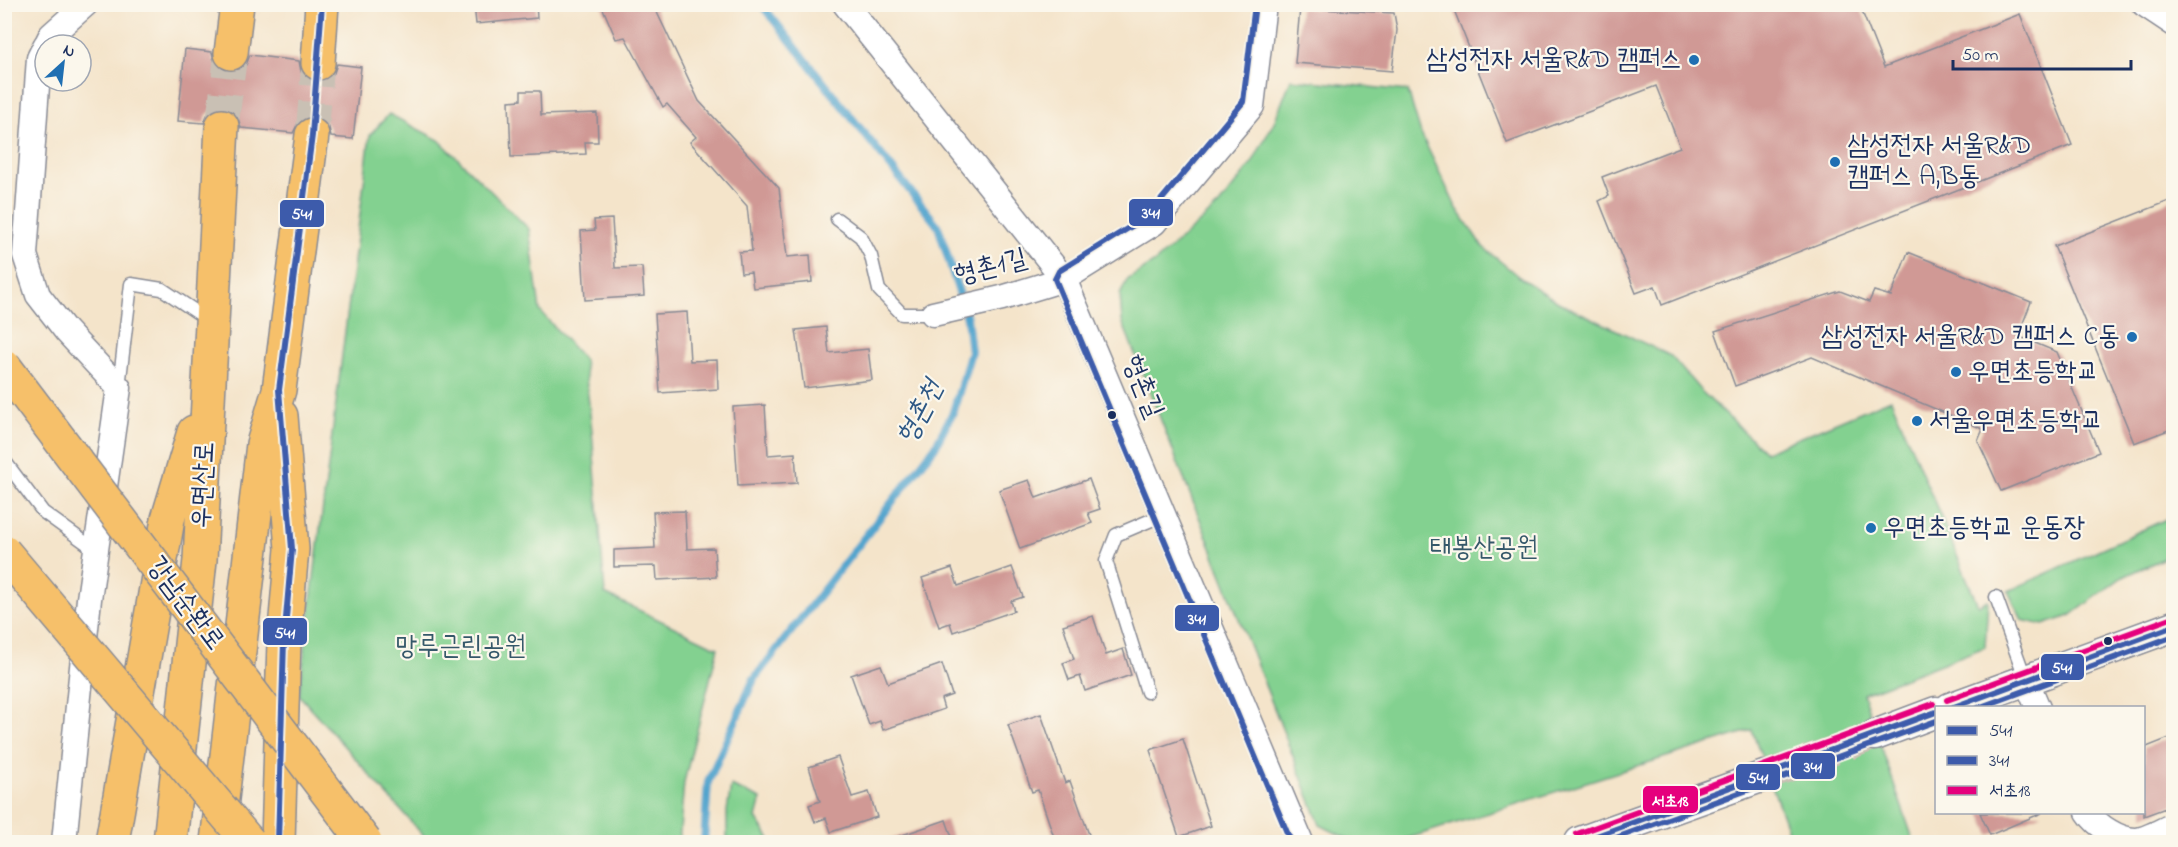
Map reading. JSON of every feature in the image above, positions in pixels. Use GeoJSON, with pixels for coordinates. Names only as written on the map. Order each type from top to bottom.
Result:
{"type":"FeatureCollection","features":[{"type":"Feature","properties":{"kind":"highway"},"geometry":{"type":"LineString","coordinates":[[231,53],[237,4]]}},
{"type":"Feature","properties":{"kind":"highway"},"geometry":{"type":"LineString","coordinates":[[318,63],[322,4]]}},
{"type":"Feature","properties":{"kind":"highway","name":"우면산로"},"geometry":{"type":"LineString","coordinates":[[170,843],[200,560],[222,126]]}},
{"type":"Feature","properties":{"kind":"highway","name":"우면산로"},"geometry":{"type":"LineString","coordinates":[[217,843],[263,444],[279,390],[312,135]]}},
{"type":"Feature","properties":{"kind":"highway","name":"강남순환로"},"geometry":{"type":"LineString","coordinates":[[4,366],[365,843]]}},
{"type":"Feature","properties":{"kind":"highway"},"geometry":{"type":"LineString","coordinates":[[112,843],[168,519],[210,378]]}},
{"type":"Feature","properties":{"kind":"highway"},"geometry":{"type":"LineString","coordinates":[[278,843],[284,641],[292,549],[279,390]]}},
{"type":"Feature","properties":{"kind":"highway"},"geometry":{"type":"LineString","coordinates":[[4,552],[249,843]]}},
{"type":"Feature","properties":{"kind":"street"},"geometry":{"type":"LineString","coordinates":[[54,33],[86,4]]}},
{"type":"Feature","properties":{"kind":"street","name":"형촌길"},"geometry":{"type":"LineString","coordinates":[[845,4],[1064,279],[1301,843]]}},
{"type":"Feature","properties":{"kind":"street","name":"형촌1길"},"geometry":{"type":"LineString","coordinates":[[933,314],[1002,298],[1064,279],[1154,223],[1252,106],[1264,4]]}},
{"type":"Feature","properties":{"kind":"street"},"geometry":{"type":"LineString","coordinates":[[2144,4],[2174,24]]}},
{"type":"Feature","properties":{"kind":"street"},"geometry":{"type":"LineString","coordinates":[[37,93],[25,255],[38,295],[66,331],[119,388],[89,599],[64,843]]}},
{"type":"Feature","properties":{"kind":"street"},"geometry":{"type":"LineString","coordinates":[[1955,706],[2174,626]]}},
{"type":"Feature","properties":{"kind":"street"},"geometry":{"type":"LineString","coordinates":[[2026,680],[2037,706]]}},
{"type":"Feature","properties":{"kind":"street"},"geometry":{"type":"LineString","coordinates":[[1875,735],[1935,712]]}},
{"type":"Feature","properties":{"kind":"street"},"geometry":{"type":"LineString","coordinates":[[1580,843],[1764,776]]}},
{"type":"Feature","properties":{"kind":"street"},"geometry":{"type":"LineString","coordinates":[[2089,814],[2093,821],[2113,834],[2137,840],[2174,825]]}},
{"type":"Feature","properties":{"kind":"lane"},"geometry":{"type":"LineString","coordinates":[[837,219],[861,237],[871,256],[879,290],[903,314],[933,314]]}},
{"type":"Feature","properties":{"kind":"lane"},"geometry":{"type":"LineString","coordinates":[[119,388],[131,284],[162,289],[213,324]]}},
{"type":"Feature","properties":{"kind":"lane"},"geometry":{"type":"LineString","coordinates":[[4,460],[43,512],[97,550]]}},
{"type":"Feature","properties":{"kind":"lane"},"geometry":{"type":"LineString","coordinates":[[1147,692],[1106,561],[1116,535],[1163,515]]}},
{"type":"Feature","properties":{"kind":"lane"},"geometry":{"type":"LineString","coordinates":[[1996,597],[2026,680]]}},
{"type":"Feature","properties":{"kind":"green space","name":"태봉산공원"},"geometry":{"type":"Polygon","coordinates":[[[1291,79],[1408,91],[1421,134],[1456,207],[1482,246],[1519,277],[1558,302],[1671,356],[1700,390],[1765,452],[1891,399],[1978,605],[1988,600],[1985,647],[1863,694],[1914,842],[1784,842],[1791,839],[1752,730],[1396,842],[1354,842],[1320,825],[1122,321],[1120,295],[1127,280],[1155,262],[1219,205],[1252,163],[1275,120],[1291,79]]]}},
{"type":"Feature","properties":{"kind":"green space","name":"망루근린공원"},"geometry":{"type":"Polygon","coordinates":[[[389,114],[439,140],[529,229],[540,311],[584,360],[605,594],[718,648],[684,782],[679,842],[429,842],[299,695],[370,135],[389,114]]]}},
{"type":"Feature","properties":{"kind":"green space"},"geometry":{"type":"Polygon","coordinates":[[[2173,516],[2173,554],[2121,578],[2070,616],[2043,625],[2022,620],[2008,591],[2173,516]]]}},
{"type":"Feature","properties":{"kind":"green space"},"geometry":{"type":"Polygon","coordinates":[[[731,786],[761,799],[756,818],[772,842],[727,842],[727,811],[731,786]]]}},
{"type":"Feature","properties":{"kind":"building"},"geometry":{"type":"Polygon","coordinates":[[[474,4],[536,4],[537,18],[476,24],[474,4]]]}},
{"type":"Feature","properties":{"kind":"building"},"geometry":{"type":"Polygon","coordinates":[[[601,4],[653,4],[699,101],[779,188],[787,257],[810,255],[812,282],[753,288],[751,272],[741,273],[739,252],[752,251],[747,206],[690,142],[696,137],[667,104],[663,107],[625,37],[616,39],[601,4]]]}},
{"type":"Feature","properties":{"kind":"building","name":"삼성전자 서울R&D 캠퍼스 A,B동"},"geometry":{"type":"Polygon","coordinates":[[[1469,4],[1859,4],[1884,67],[2020,14],[2072,145],[1662,305],[1655,286],[1636,293],[1599,201],[1609,196],[1602,177],[1680,147],[1656,86],[1507,143],[1454,10],[1469,4]]]}},
{"type":"Feature","properties":{"kind":"building"},"geometry":{"type":"Polygon","coordinates":[[[1300,8],[1394,13],[1397,30],[1392,71],[1295,63],[1300,8]]]}},
{"type":"Feature","properties":{"kind":"building"},"geometry":{"type":"Polygon","coordinates":[[[185,49],[212,52],[219,68],[229,72],[239,70],[246,65],[250,55],[299,61],[301,72],[308,79],[316,82],[327,80],[334,73],[337,64],[361,67],[353,139],[331,137],[329,127],[324,121],[314,116],[304,118],[298,123],[293,133],[241,128],[238,117],[232,110],[224,107],[213,110],[207,115],[204,123],[178,121],[185,49]]]}},
{"type":"Feature","properties":{"kind":"building"},"geometry":{"type":"Polygon","coordinates":[[[521,91],[540,91],[541,115],[597,113],[598,142],[585,142],[586,154],[511,157],[509,101],[521,100],[521,91]]]}},
{"type":"Feature","properties":{"kind":"building","name":"삼성전자 서울R&D 캠퍼스 C동"},"geometry":{"type":"Polygon","coordinates":[[[2174,199],[2174,428],[2134,443],[2054,246],[2174,199]]]}},
{"type":"Feature","properties":{"kind":"building"},"geometry":{"type":"Polygon","coordinates":[[[612,219],[615,268],[642,267],[644,296],[585,300],[581,231],[595,230],[594,220],[612,219]]]}},
{"type":"Feature","properties":{"kind":"building","name":"우면초등학교"},"geometry":{"type":"Polygon","coordinates":[[[1908,252],[2031,302],[2018,336],[2057,352],[2099,452],[2001,491],[1978,441],[1983,429],[1812,357],[1735,386],[1715,331],[1840,291],[1869,302],[1874,291],[1891,296],[1908,252]]]}},
{"type":"Feature","properties":{"kind":"building"},"geometry":{"type":"Polygon","coordinates":[[[687,312],[690,361],[717,360],[718,389],[660,393],[655,314],[687,312]]]}},
{"type":"Feature","properties":{"kind":"building"},"geometry":{"type":"Polygon","coordinates":[[[826,327],[829,353],[868,349],[872,380],[804,388],[796,330],[826,327]]]}},
{"type":"Feature","properties":{"kind":"building"},"geometry":{"type":"Polygon","coordinates":[[[765,405],[768,455],[795,453],[797,483],[738,486],[733,407],[765,405]]]}},
{"type":"Feature","properties":{"kind":"building"},"geometry":{"type":"Polygon","coordinates":[[[1089,479],[1100,509],[1088,513],[1092,523],[1020,549],[999,490],[1029,480],[1036,498],[1089,479]]]}},
{"type":"Feature","properties":{"kind":"building"},"geometry":{"type":"Polygon","coordinates":[[[685,511],[687,549],[714,548],[716,577],[657,580],[656,566],[614,567],[614,550],[655,548],[653,512],[685,511]]]}},
{"type":"Feature","properties":{"kind":"building"},"geometry":{"type":"Polygon","coordinates":[[[1012,567],[1023,597],[1011,601],[1014,611],[953,632],[950,623],[939,627],[922,578],[952,568],[958,586],[1012,567]]]}},
{"type":"Feature","properties":{"kind":"building"},"geometry":{"type":"Polygon","coordinates":[[[1093,616],[1106,655],[1123,649],[1131,675],[1085,691],[1080,676],[1069,680],[1063,663],[1074,659],[1063,625],[1093,616]]]}},
{"type":"Feature","properties":{"kind":"building"},"geometry":{"type":"Polygon","coordinates":[[[942,664],[952,695],[941,699],[944,709],[883,730],[880,721],[869,725],[851,675],[881,665],[888,683],[942,664]]]}},
{"type":"Feature","properties":{"kind":"building"},"geometry":{"type":"Polygon","coordinates":[[[1041,714],[1065,783],[1070,781],[1092,843],[1056,843],[1038,790],[1032,792],[1008,725],[1041,714]]]}},
{"type":"Feature","properties":{"kind":"building"},"geometry":{"type":"Polygon","coordinates":[[[2174,736],[2174,805],[2144,816],[2145,814],[2145,748],[2174,736]]]}},
{"type":"Feature","properties":{"kind":"building"},"geometry":{"type":"Polygon","coordinates":[[[1183,739],[1211,826],[1179,837],[1150,750],[1183,739]]]}},
{"type":"Feature","properties":{"kind":"building"},"geometry":{"type":"Polygon","coordinates":[[[838,757],[852,797],[869,792],[877,817],[831,832],[826,818],[815,822],[809,805],[820,801],[809,767],[838,757]]]}},
{"type":"Feature","properties":{"kind":"building"},"geometry":{"type":"Polygon","coordinates":[[[1980,814],[2040,814],[1990,835],[1980,814]]]}},
{"type":"Feature","properties":{"kind":"building"},"geometry":{"type":"Polygon","coordinates":[[[946,820],[954,843],[889,843],[888,840],[946,820]]]}},
{"type":"Feature","properties":{"kind":"waterway","name":"형촌천"},"geometry":{"type":"LineString","coordinates":[[704,842],[708,782],[754,679],[935,447],[953,412],[971,352],[967,318],[938,226],[761,4]]}},
{"type":"Feature","properties":{"kind":"tunnel"},"geometry":{"type":"LineString","coordinates":[[222,126],[231,53]]}},
{"type":"Feature","properties":{"kind":"tunnel"},"geometry":{"type":"LineString","coordinates":[[312,135],[318,63]]}},
{"type":"Feature","properties":{"kind":"tunnel"},"geometry":{"type":"LineString","coordinates":[[1764,776],[1875,735]]}},
{"type":"Feature","properties":{"kind":"transit line","name":"541"},"geometry":{"type":"LineString","coordinates":[[278,842],[284,641],[292,549],[279,390],[312,135],[322,4]]}},
{"type":"Feature","properties":{"kind":"transit line","name":"341"},"geometry":{"type":"LineString","coordinates":[[1255,4],[1243,102],[1148,216],[1059,271],[1055,279],[1291,842]]}},
{"type":"Feature","properties":{"kind":"transit line","name":"서초18"},"geometry":{"type":"LineString","coordinates":[[1947,700],[2171,618]]}},
{"type":"Feature","properties":{"kind":"transit line","name":"541"},"geometry":{"type":"LineString","coordinates":[[1956,706],[2174,626]]}},
{"type":"Feature","properties":{"kind":"transit line","name":"341"},"geometry":{"type":"LineString","coordinates":[[1983,706],[2174,636]]}},
{"type":"Feature","properties":{"kind":"transit line","name":"서초18"},"geometry":{"type":"LineString","coordinates":[[1577,834],[1933,704]]}},
{"type":"Feature","properties":{"kind":"transit line","name":"541"},"geometry":{"type":"LineString","coordinates":[[1580,842],[1935,712]]}},
{"type":"Feature","properties":{"kind":"transit line","name":"341"},"geometry":{"type":"LineString","coordinates":[[1605,842],[1935,721]]}},
{"type":"Feature","properties":{"kind":"place","name":"삼성전자 서울R&D 캠퍼스"},"geometry":{"type":"Point","coordinates":[1694,60]}},
{"type":"Feature","properties":{"kind":"place","name":"삼성전자 서울R&D 캠퍼스 A,B동"},"geometry":{"type":"Point","coordinates":[1835,162]}},
{"type":"Feature","properties":{"kind":"place","name":"삼성전자 서울R&D 캠퍼스 C동"},"geometry":{"type":"Point","coordinates":[2132,337]}},
{"type":"Feature","properties":{"kind":"place","name":"우면초등학교"},"geometry":{"type":"Point","coordinates":[1956,372]}},
{"type":"Feature","properties":{"kind":"place","name":"서울우면초등학교"},"geometry":{"type":"Point","coordinates":[1917,421]}},
{"type":"Feature","properties":{"kind":"place","name":"우면초등학교 운동장"},"geometry":{"type":"Point","coordinates":[1871,528]}}]}
